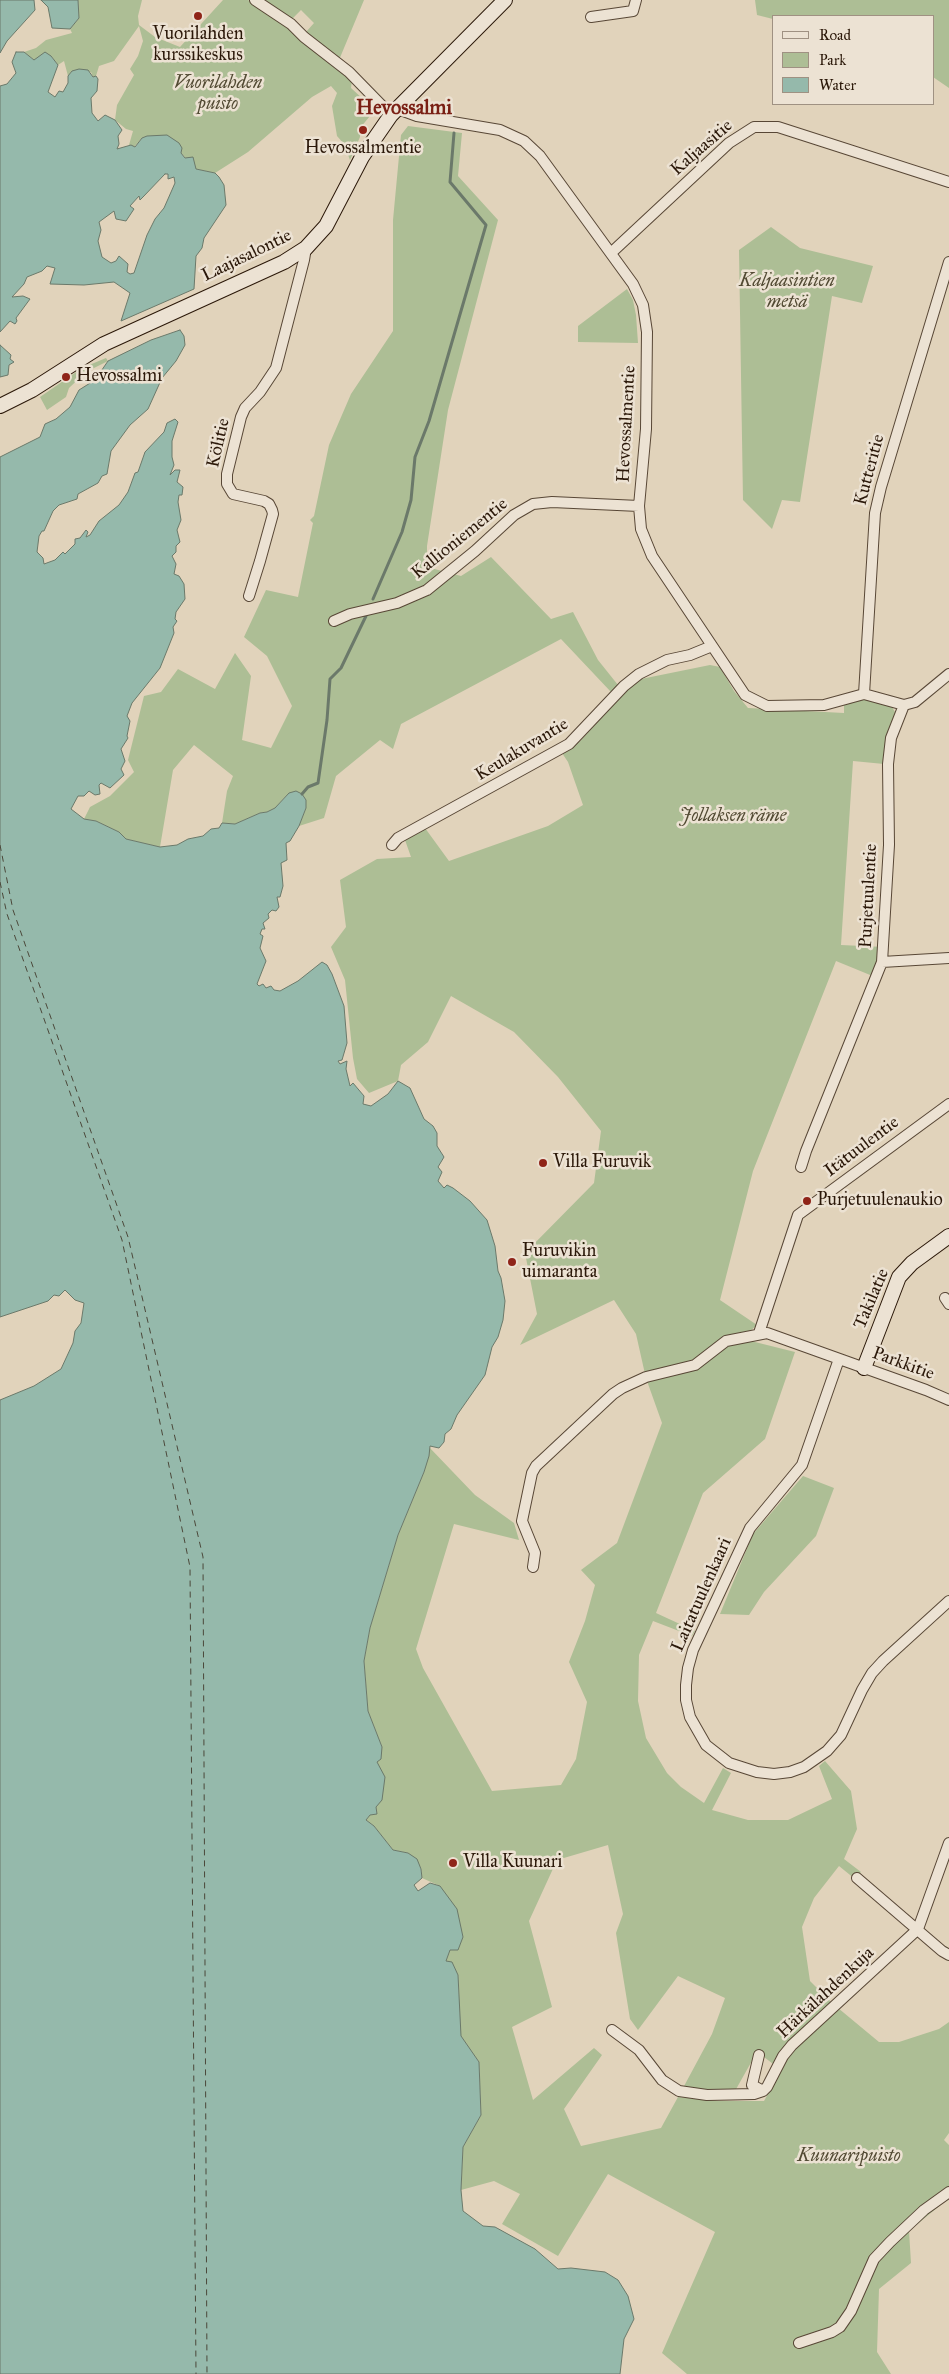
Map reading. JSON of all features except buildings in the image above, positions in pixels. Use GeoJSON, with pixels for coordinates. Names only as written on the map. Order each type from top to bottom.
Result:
{"type":"FeatureCollection","features":[{"type":"Feature","properties":{"kind":"main road","name":"Laajasalontie"},"geometry":{"type":"LineString","coordinates":[[0,406],[32,390],[104,344],[284,262],[306,248],[326,226],[362,157],[395,112],[505,0]]}},
{"type":"Feature","properties":{"kind":"main road","name":"Takilatie"},"geometry":{"type":"LineString","coordinates":[[864,1368],[899,1277],[912,1263],[949,1236]]}},
{"type":"Feature","properties":{"kind":"street"},"geometry":{"type":"LineString","coordinates":[[255,0],[292,24],[304,37],[349,72],[395,112]]}},
{"type":"Feature","properties":{"kind":"street"},"geometry":{"type":"LineString","coordinates":[[591,17],[633,11],[636,0]]}},
{"type":"Feature","properties":{"kind":"street","name":"Hevossalmentie"},"geometry":{"type":"LineString","coordinates":[[395,112],[500,130],[524,141],[540,156],[638,291],[646,323],[647,408],[639,506],[641,529],[652,556],[742,692],[759,703],[782,706],[824,706],[864,694]]}},
{"type":"Feature","properties":{"kind":"street","name":"Kaljaasitie"},"geometry":{"type":"LineString","coordinates":[[611,253],[729,143],[754,128],[778,127],[949,182]]}},
{"type":"Feature","properties":{"kind":"street","name":"Kölitie"},"geometry":{"type":"LineString","coordinates":[[248,596],[260,561],[272,510],[269,504],[264,501],[233,494],[226,484],[227,474],[238,424],[245,408],[260,392],[276,368],[306,248]]}},
{"type":"Feature","properties":{"kind":"street","name":"Kutteritie"},"geometry":{"type":"LineString","coordinates":[[864,694],[876,513],[884,477],[949,262]]}},
{"type":"Feature","properties":{"kind":"street","name":"Kallioniementie"},"geometry":{"type":"LineString","coordinates":[[334,622],[350,614],[398,603],[427,590],[475,551],[514,515],[533,504],[552,502],[639,506]]}},
{"type":"Feature","properties":{"kind":"street","name":"Keulakuvantie"},"geometry":{"type":"LineString","coordinates":[[392,845],[398,838],[569,744],[624,686],[643,671],[667,660],[690,656],[712,646]]}},
{"type":"Feature","properties":{"kind":"street"},"geometry":{"type":"LineString","coordinates":[[864,694],[904,705],[915,702],[949,674]]}},
{"type":"Feature","properties":{"kind":"street","name":"Purjetuulentie"},"geometry":{"type":"LineString","coordinates":[[802,1167],[806,1151],[882,962],[889,844],[888,764],[891,738],[904,705]]}},
{"type":"Feature","properties":{"kind":"street"},"geometry":{"type":"LineString","coordinates":[[882,962],[949,958]]}},
{"type":"Feature","properties":{"kind":"street","name":"Itätuulentie"},"geometry":{"type":"LineString","coordinates":[[759,1333],[798,1214],[949,1104]]}},
{"type":"Feature","properties":{"kind":"street"},"geometry":{"type":"LineString","coordinates":[[534,1567],[535,1553],[522,1521],[532,1473],[536,1466],[613,1394],[622,1388],[646,1377],[695,1365],[726,1341],[749,1338],[759,1333]]}},
{"type":"Feature","properties":{"kind":"street","name":"Parkkitie"},"geometry":{"type":"LineString","coordinates":[[759,1333],[768,1333],[949,1400]]}},
{"type":"Feature","properties":{"kind":"street","name":"Laitatuulenkaari"},"geometry":{"type":"LineString","coordinates":[[840,1359],[802,1465],[757,1517],[750,1528],[693,1650],[686,1685],[686,1700],[690,1717],[706,1745],[729,1764],[757,1772],[774,1774],[790,1772],[804,1767],[827,1751],[841,1735],[862,1690],[883,1661],[949,1601]]}},
{"type":"Feature","properties":{"kind":"street"},"geometry":{"type":"LineString","coordinates":[[918,1929],[949,1843]]}},
{"type":"Feature","properties":{"kind":"street"},"geometry":{"type":"LineString","coordinates":[[857,1878],[942,1951],[949,1954]]}},
{"type":"Feature","properties":{"kind":"street","name":"Härkälahdenkuja"},"geometry":{"type":"LineString","coordinates":[[762,2091],[767,2087],[783,2056],[792,2046],[918,1929]]}},
{"type":"Feature","properties":{"kind":"street"},"geometry":{"type":"LineString","coordinates":[[612,2030],[639,2050],[662,2080],[679,2091],[707,2095],[754,2094],[762,2091]]}},
{"type":"Feature","properties":{"kind":"street"},"geometry":{"type":"LineString","coordinates":[[759,2055],[752,2085],[762,2091]]}},
{"type":"Feature","properties":{"kind":"street"},"geometry":{"type":"LineString","coordinates":[[799,2343],[832,2332],[840,2327],[851,2311],[874,2259],[924,2210],[949,2192]]}},
{"type":"Feature","properties":{"kind":"green space","name":"Vuorilahden puisto"},"geometry":{"type":"Polygon","coordinates":[[[78,0],[142,0],[138,16],[139,25],[155,37],[180,47],[223,0],[248,0],[294,30],[301,41],[316,50],[352,80],[351,88],[375,110],[360,128],[360,137],[350,160],[344,144],[337,136],[332,106],[337,93],[331,86],[312,97],[248,152],[215,173],[196,169],[181,153],[153,136],[142,138],[134,147],[129,145],[133,131],[126,129],[115,120],[117,105],[134,75],[130,69],[138,56],[143,41],[139,26],[114,61],[99,66],[96,76],[93,77],[91,72],[72,71],[68,76],[64,61],[58,65],[51,56],[34,60],[24,52],[36,48],[46,40],[72,33],[70,29],[79,18],[78,0]]]}},
{"type":"Feature","properties":{"kind":"green space"},"geometry":{"type":"Polygon","coordinates":[[[263,0],[364,0],[339,60],[306,32],[314,23],[301,10],[292,19],[263,0]]]}},
{"type":"Feature","properties":{"kind":"green space"},"geometry":{"type":"Polygon","coordinates":[[[755,0],[949,0],[949,88],[934,78],[934,15],[772,15],[772,19],[757,15],[755,0]]]}},
{"type":"Feature","properties":{"kind":"green space"},"geometry":{"type":"Polygon","coordinates":[[[408,126],[462,133],[458,176],[498,220],[448,410],[427,546],[427,567],[461,576],[491,557],[551,619],[573,612],[598,660],[618,685],[611,692],[561,639],[401,724],[393,749],[380,740],[336,776],[324,818],[299,826],[306,808],[289,793],[275,808],[267,812],[260,813],[235,824],[222,823],[227,791],[233,776],[194,745],[173,770],[160,847],[126,839],[119,832],[96,821],[84,819],[90,807],[110,796],[134,772],[128,760],[144,696],[161,692],[178,669],[215,689],[235,653],[251,676],[242,740],[271,748],[292,706],[267,656],[244,637],[266,590],[298,597],[313,523],[310,520],[314,516],[329,445],[351,394],[393,331],[393,220],[401,135],[408,126]]]}},
{"type":"Feature","properties":{"kind":"green space","name":"Kaljaasintien metsä"},"geometry":{"type":"Polygon","coordinates":[[[771,227],[800,248],[873,266],[862,303],[832,296],[800,502],[782,500],[772,529],[743,500],[739,250],[771,227]]]}},
{"type":"Feature","properties":{"kind":"green space"},"geometry":{"type":"Polygon","coordinates":[[[627,289],[633,300],[638,343],[578,342],[578,326],[627,289]]]}},
{"type":"Feature","properties":{"kind":"green space"},"geometry":{"type":"Polygon","coordinates":[[[106,358],[108,361],[86,372],[69,388],[66,397],[47,410],[40,397],[82,368],[106,358]]]}},
{"type":"Feature","properties":{"kind":"green space","name":"Jollaksen räme"},"geometry":{"type":"Polygon","coordinates":[[[710,665],[720,667],[734,691],[748,708],[844,713],[844,704],[863,699],[892,707],[895,712],[884,764],[853,761],[841,945],[884,947],[875,977],[836,961],[753,1171],[720,1300],[757,1325],[748,1333],[694,1361],[645,1374],[636,1334],[614,1300],[520,1345],[537,1314],[525,1253],[594,1183],[601,1131],[558,1077],[514,1032],[451,996],[428,1042],[401,1065],[398,1081],[369,1093],[357,1079],[345,980],[331,947],[346,927],[340,880],[377,859],[411,857],[405,840],[425,828],[449,861],[548,826],[583,805],[568,762],[562,753],[580,741],[625,692],[641,679],[710,665]]]}},
{"type":"Feature","properties":{"kind":"green space","name":"Kuunaripuisto"},"geometry":{"type":"Polygon","coordinates":[[[751,1341],[795,1352],[765,1439],[703,1493],[656,1613],[695,1631],[692,1636],[653,1621],[639,1655],[638,1701],[646,1738],[667,1773],[681,1787],[704,1803],[723,1768],[731,1773],[712,1810],[748,1820],[788,1820],[832,1799],[819,1766],[825,1761],[851,1791],[857,1829],[844,1859],[861,1872],[855,1879],[839,1866],[814,1898],[802,1927],[810,1981],[832,2003],[879,2042],[899,2042],[939,2029],[949,2022],[949,2133],[944,2140],[949,2145],[949,2198],[909,2231],[911,2263],[879,2289],[877,2352],[891,2374],[687,2374],[662,2353],[715,2232],[608,2174],[558,2256],[502,2224],[520,2194],[494,2181],[461,2190],[463,2147],[481,2115],[479,2062],[460,2036],[458,1975],[445,1962],[450,1950],[440,1886],[422,1878],[421,1868],[408,1853],[393,1850],[374,1826],[366,1820],[376,1807],[377,1762],[382,1747],[368,1711],[364,1661],[370,1628],[398,1535],[424,1472],[429,1447],[475,1495],[514,1523],[519,1540],[454,1524],[416,1649],[423,1668],[492,1791],[561,1785],[576,1759],[587,1702],[569,1662],[585,1621],[595,1585],[581,1570],[617,1543],[662,1423],[647,1381],[728,1345],[751,1341]],[[608,1845],[557,1860],[529,1921],[552,2007],[512,2027],[533,2100],[594,2048],[602,2055],[564,2109],[581,2146],[661,2128],[678,2097],[718,2101],[764,2101],[781,2070],[764,2057],[753,2059],[735,2091],[708,2092],[683,2088],[712,2034],[725,1998],[678,1976],[638,2030],[630,2019],[616,1933],[623,1914],[608,1845]]]}},
{"type":"Feature","properties":{"kind":"green space"},"geometry":{"type":"Polygon","coordinates":[[[803,1476],[834,1488],[816,1536],[764,1592],[749,1615],[720,1614],[753,1534],[803,1476]]]}},
{"type":"Feature","properties":{"kind":"water"},"geometry":{"type":"Polygon","coordinates":[[[0,0],[34,0],[35,10],[7,41],[0,53],[0,0]]]}},
{"type":"Feature","properties":{"kind":"water"},"geometry":{"type":"Polygon","coordinates":[[[41,0],[78,0],[79,18],[70,29],[52,28],[48,7],[41,0]]]}},
{"type":"Feature","properties":{"kind":"water"},"geometry":{"type":"Polygon","coordinates":[[[16,52],[24,52],[34,60],[45,52],[51,56],[58,65],[48,92],[55,97],[59,91],[63,92],[68,83],[68,76],[72,71],[79,69],[88,70],[93,77],[96,76],[98,79],[97,91],[91,98],[92,113],[98,121],[105,115],[115,120],[122,130],[118,136],[119,144],[117,149],[131,145],[135,147],[142,138],[147,136],[167,135],[179,143],[182,148],[181,153],[185,158],[193,157],[196,169],[215,173],[219,177],[224,185],[226,205],[204,238],[202,248],[196,256],[194,289],[121,321],[130,293],[114,282],[84,285],[50,284],[55,268],[47,266],[42,271],[27,277],[24,284],[12,297],[23,296],[30,299],[16,318],[15,324],[10,321],[0,332],[0,86],[7,84],[16,73],[12,62],[16,52]],[[165,174],[140,200],[139,196],[130,206],[134,209],[126,221],[116,219],[114,211],[99,222],[101,230],[98,241],[102,257],[111,263],[116,261],[119,256],[128,264],[127,272],[130,274],[134,273],[147,235],[155,219],[164,208],[175,183],[174,177],[168,179],[168,174],[165,174]]]}},
{"type":"Feature","properties":{"kind":"water"},"geometry":{"type":"Polygon","coordinates":[[[180,330],[184,336],[185,345],[176,361],[162,378],[148,409],[130,425],[111,451],[107,474],[102,476],[98,483],[78,494],[77,499],[59,505],[53,511],[44,531],[39,536],[37,552],[43,558],[44,564],[55,560],[63,552],[65,554],[75,544],[75,539],[80,538],[86,530],[88,532],[86,537],[90,535],[99,521],[119,505],[128,492],[145,452],[164,432],[167,423],[175,419],[178,422],[172,441],[174,465],[170,475],[175,470],[180,470],[177,482],[183,487],[182,495],[179,495],[178,502],[181,520],[177,530],[180,542],[172,556],[176,564],[174,574],[179,576],[184,584],[185,599],[176,612],[175,619],[177,621],[173,627],[174,633],[160,668],[132,703],[127,716],[130,721],[128,738],[121,749],[125,761],[121,769],[124,775],[110,788],[101,783],[99,785],[100,794],[95,795],[89,791],[84,796],[78,796],[71,809],[84,819],[96,821],[119,832],[126,839],[160,847],[177,845],[188,839],[203,836],[211,829],[219,828],[222,823],[235,824],[260,813],[267,812],[275,808],[289,793],[296,791],[302,794],[306,800],[306,808],[299,826],[290,841],[286,843],[287,860],[281,863],[283,886],[280,897],[277,897],[279,907],[276,911],[272,910],[268,914],[269,918],[263,923],[265,929],[262,929],[260,934],[263,936],[260,948],[266,961],[257,984],[259,986],[263,984],[266,988],[271,986],[274,990],[280,991],[298,981],[322,962],[327,965],[344,1006],[347,1043],[342,1060],[338,1061],[340,1064],[347,1061],[346,1069],[350,1086],[353,1083],[364,1096],[363,1104],[371,1106],[388,1094],[398,1081],[410,1088],[424,1119],[433,1126],[437,1133],[437,1146],[444,1157],[438,1167],[442,1172],[438,1181],[444,1188],[447,1185],[453,1188],[470,1201],[487,1220],[495,1246],[498,1271],[505,1301],[503,1320],[498,1337],[492,1347],[485,1375],[457,1415],[451,1429],[445,1434],[444,1442],[439,1448],[430,1446],[424,1472],[398,1535],[370,1628],[364,1661],[368,1711],[382,1747],[381,1759],[377,1762],[385,1777],[382,1800],[376,1807],[377,1814],[370,1815],[366,1820],[374,1826],[393,1850],[408,1853],[417,1859],[422,1878],[414,1885],[418,1891],[430,1883],[440,1886],[457,1909],[463,1937],[458,1950],[450,1950],[446,1961],[452,1962],[458,1975],[461,2036],[479,2062],[481,2115],[463,2147],[461,2190],[463,2211],[483,2226],[495,2227],[535,2249],[558,2269],[571,2268],[605,2272],[618,2280],[628,2296],[634,2319],[624,2339],[620,2374],[0,2374],[0,1400],[34,1386],[61,1369],[73,1343],[75,1331],[81,1323],[84,1303],[75,1300],[65,1290],[59,1296],[54,1295],[48,1301],[0,1317],[0,457],[40,437],[45,424],[56,419],[70,407],[79,390],[95,380],[108,361],[151,340],[180,330]]]}},
{"type":"Feature","properties":{"kind":"water"},"geometry":{"type":"Polygon","coordinates":[[[0,345],[11,355],[10,359],[14,362],[9,365],[8,375],[0,377],[0,345]]]}},
{"type":"Feature","properties":{"kind":"waterway"},"geometry":{"type":"LineString","coordinates":[[373,599],[402,532],[411,500],[415,457],[429,421],[486,225],[450,182],[454,133]]}},
{"type":"Feature","properties":{"kind":"waterway"},"geometry":{"type":"LineString","coordinates":[[302,794],[308,787],[318,783],[327,720],[330,679],[341,668],[366,616]]}},
{"type":"Feature","properties":{"kind":"ferry route"},"geometry":{"type":"LineString","coordinates":[[0,845],[13,910],[128,1237],[203,1557],[207,2374]]}},
{"type":"Feature","properties":{"kind":"ferry route"},"geometry":{"type":"LineString","coordinates":[[0,882],[7,914],[122,1240],[190,1567],[196,2374]]}},
{"type":"Feature","properties":{"kind":"place","name":"Vuorilahden kurssikeskus"},"geometry":{"type":"Point","coordinates":[198,16]}},
{"type":"Feature","properties":{"kind":"place","name":"Hevossalmentie"},"geometry":{"type":"Point","coordinates":[363,130]}},
{"type":"Feature","properties":{"kind":"place","name":"Hevossalmi"},"geometry":{"type":"Point","coordinates":[66,377]}},
{"type":"Feature","properties":{"kind":"place","name":"Villa Furuvik"},"geometry":{"type":"Point","coordinates":[543,1163]}},
{"type":"Feature","properties":{"kind":"place","name":"Purjetuulenaukio"},"geometry":{"type":"Point","coordinates":[807,1201]}},
{"type":"Feature","properties":{"kind":"place","name":"Furuvikin uimaranta"},"geometry":{"type":"Point","coordinates":[512,1262]}},
{"type":"Feature","properties":{"kind":"place","name":"Villa Kuunari"},"geometry":{"type":"Point","coordinates":[453,1863]}},
{"type":"Feature","properties":{"kind":"district","name":"Hevossalmi"},"geometry":{"type":"Point","coordinates":[404,109]}}]}
